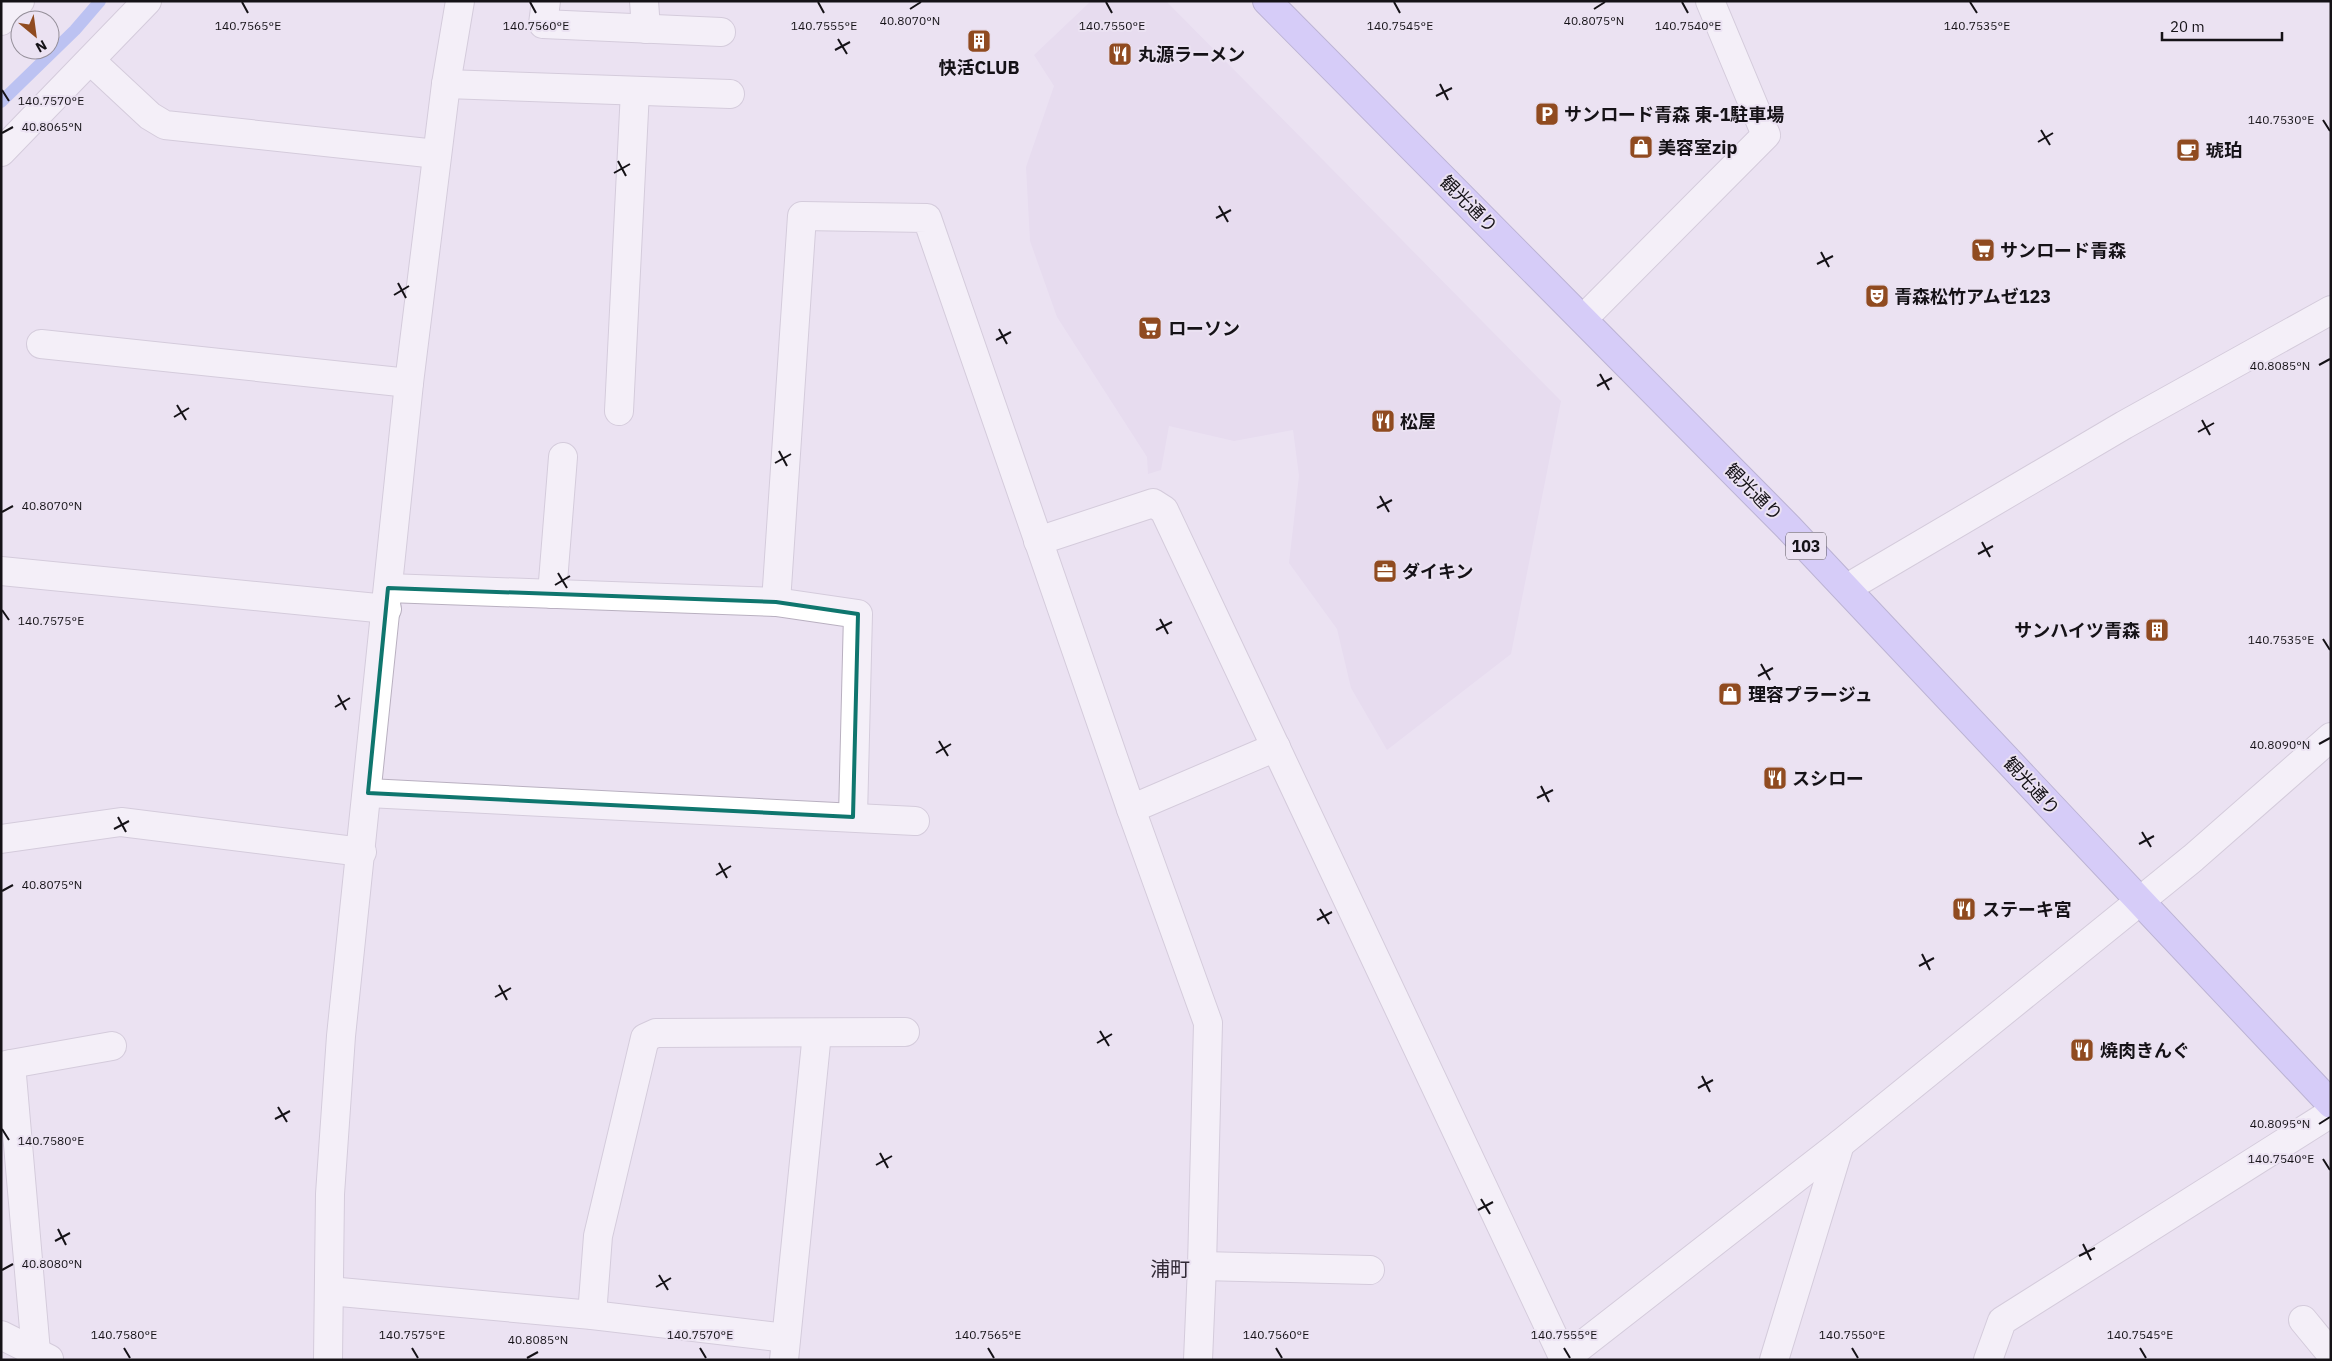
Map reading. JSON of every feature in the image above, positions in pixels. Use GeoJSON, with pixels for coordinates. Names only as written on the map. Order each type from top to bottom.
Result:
{"type":"FeatureCollection","features":[{"type":"Feature","properties":{"kind":"highway","name":"観光通り"},"geometry":{"type":"LineString","coordinates":[[1267,1],[1847,588],[2331,1104]]}},
{"type":"Feature","properties":{"kind":"street"},"geometry":{"type":"LineString","coordinates":[[1,22],[20,1]]}},
{"type":"Feature","properties":{"kind":"street"},"geometry":{"type":"LineString","coordinates":[[1,152],[147,1]]}},
{"type":"Feature","properties":{"kind":"street"},"geometry":{"type":"LineString","coordinates":[[328,1360],[330,1194],[341,1036],[362,852],[409,383],[446,84],[460,1]]}},
{"type":"Feature","properties":{"kind":"street"},"geometry":{"type":"LineString","coordinates":[[546,1],[543,24],[721,32]]}},
{"type":"Feature","properties":{"kind":"street"},"geometry":{"type":"LineString","coordinates":[[644,1],[646,28]]}},
{"type":"Feature","properties":{"kind":"street"},"geometry":{"type":"LineString","coordinates":[[1582,319],[1766,135],[1710,1]]}},
{"type":"Feature","properties":{"kind":"street"},"geometry":{"type":"LineString","coordinates":[[91,61],[150,116],[165,125],[437,154]]}},
{"type":"Feature","properties":{"kind":"street"},"geometry":{"type":"LineString","coordinates":[[446,84],[730,94]]}},
{"type":"Feature","properties":{"kind":"street"},"geometry":{"type":"LineString","coordinates":[[619,411],[635,91]]}},
{"type":"Feature","properties":{"kind":"street"},"geometry":{"type":"LineString","coordinates":[[776,602],[802,216],[927,218],[1131,809],[1208,1023],[1198,1360]]}},
{"type":"Feature","properties":{"kind":"street"},"geometry":{"type":"LineString","coordinates":[[1847,588],[2149,410],[2331,310]]}},
{"type":"Feature","properties":{"kind":"street"},"geometry":{"type":"LineString","coordinates":[[41,344],[409,383]]}},
{"type":"Feature","properties":{"kind":"street"},"geometry":{"type":"LineString","coordinates":[[552,594],[563,457]]}},
{"type":"Feature","properties":{"kind":"street"},"geometry":{"type":"LineString","coordinates":[[1038,540],[1153,503],[1164,510],[1564,1359],[1840,1144],[2193,858],[2331,737]]}},
{"type":"Feature","properties":{"kind":"street"},"geometry":{"type":"LineString","coordinates":[[1,571],[388,598],[552,594],[776,602],[858,614],[854,816]]}},
{"type":"Feature","properties":{"kind":"street"},"geometry":{"type":"LineString","coordinates":[[1131,809],[1276,747]]}},
{"type":"Feature","properties":{"kind":"street"},"geometry":{"type":"LineString","coordinates":[[368,793],[854,816],[915,821]]}},
{"type":"Feature","properties":{"kind":"street"},"geometry":{"type":"LineString","coordinates":[[1,839],[121,822],[362,852]]}},
{"type":"Feature","properties":{"kind":"street"},"geometry":{"type":"LineString","coordinates":[[592,1315],[598,1236],[645,1038],[656,1033],[905,1032]]}},
{"type":"Feature","properties":{"kind":"street"},"geometry":{"type":"LineString","coordinates":[[329,1291],[592,1315],[785,1349],[817,1033]]}},
{"type":"Feature","properties":{"kind":"street"},"geometry":{"type":"LineString","coordinates":[[43,1356],[6,1065],[112,1046]]}},
{"type":"Feature","properties":{"kind":"street"},"geometry":{"type":"LineString","coordinates":[[1988,1360],[2002,1321],[2331,1113]]}},
{"type":"Feature","properties":{"kind":"street"},"geometry":{"type":"LineString","coordinates":[[1774,1360],[1840,1144]]}},
{"type":"Feature","properties":{"kind":"street"},"geometry":{"type":"LineString","coordinates":[[1202,1266],[1370,1270]]}},
{"type":"Feature","properties":{"kind":"street"},"geometry":{"type":"LineString","coordinates":[[2303,1320],[2331,1354]]}},
{"type":"Feature","properties":{"kind":"street"},"geometry":{"type":"LineString","coordinates":[[1,1335],[43,1356]]}},
{"type":"Feature","properties":{"kind":"highlighted area"},"geometry":{"type":"Polygon","coordinates":[[[388,588],[776,602],[858,614],[853,817],[368,793],[388,588]]]}},
{"type":"Feature","properties":{"kind":"shaded area"},"geometry":{"type":"Polygon","coordinates":[[[1091,1],[1166,1],[1561,401],[1511,654],[1387,750],[1351,688],[1337,629],[1289,563],[1299,476],[1293,430],[1234,441],[1169,426],[1161,470],[1148,474],[1147,457],[1057,317],[1030,241],[1026,167],[1054,86],[1034,55],[1091,1]]]}},
{"type":"Feature","properties":{"kind":"waterway"},"geometry":{"type":"LineString","coordinates":[[1,102],[75,30],[100,1]]}},
{"type":"Feature","properties":{"kind":"place","name":"快活CLUB"},"geometry":{"type":"Point","coordinates":[979,41]}},
{"type":"Feature","properties":{"kind":"place","name":"丸源ラーメン"},"geometry":{"type":"Point","coordinates":[1120,54]}},
{"type":"Feature","properties":{"kind":"place","name":"サンロード青森 東-1駐車場"},"geometry":{"type":"Point","coordinates":[1547,114]}},
{"type":"Feature","properties":{"kind":"place","name":"美容室zip"},"geometry":{"type":"Point","coordinates":[1641,147]}},
{"type":"Feature","properties":{"kind":"place","name":"琥珀"},"geometry":{"type":"Point","coordinates":[2188,150]}},
{"type":"Feature","properties":{"kind":"place","name":"サンロード青森"},"geometry":{"type":"Point","coordinates":[1983,250]}},
{"type":"Feature","properties":{"kind":"place","name":"青森松竹アムゼ123"},"geometry":{"type":"Point","coordinates":[1877,296]}},
{"type":"Feature","properties":{"kind":"place","name":"ローソン"},"geometry":{"type":"Point","coordinates":[1150,328]}},
{"type":"Feature","properties":{"kind":"place","name":"松屋"},"geometry":{"type":"Point","coordinates":[1383,421]}},
{"type":"Feature","properties":{"kind":"place","name":"ダイキン"},"geometry":{"type":"Point","coordinates":[1385,571]}},
{"type":"Feature","properties":{"kind":"place","name":"サンハイツ青森"},"geometry":{"type":"Point","coordinates":[2157,630]}},
{"type":"Feature","properties":{"kind":"place","name":"理容プラージュ"},"geometry":{"type":"Point","coordinates":[1730,694]}},
{"type":"Feature","properties":{"kind":"place","name":"スシロー"},"geometry":{"type":"Point","coordinates":[1775,778]}},
{"type":"Feature","properties":{"kind":"place","name":"ステーキ宮"},"geometry":{"type":"Point","coordinates":[1964,909]}},
{"type":"Feature","properties":{"kind":"place","name":"焼肉きんぐ"},"geometry":{"type":"Point","coordinates":[2082,1050]}},
{"type":"Feature","properties":{"kind":"district","name":"浦町"},"geometry":{"type":"Point","coordinates":[1170,1268]}}]}
